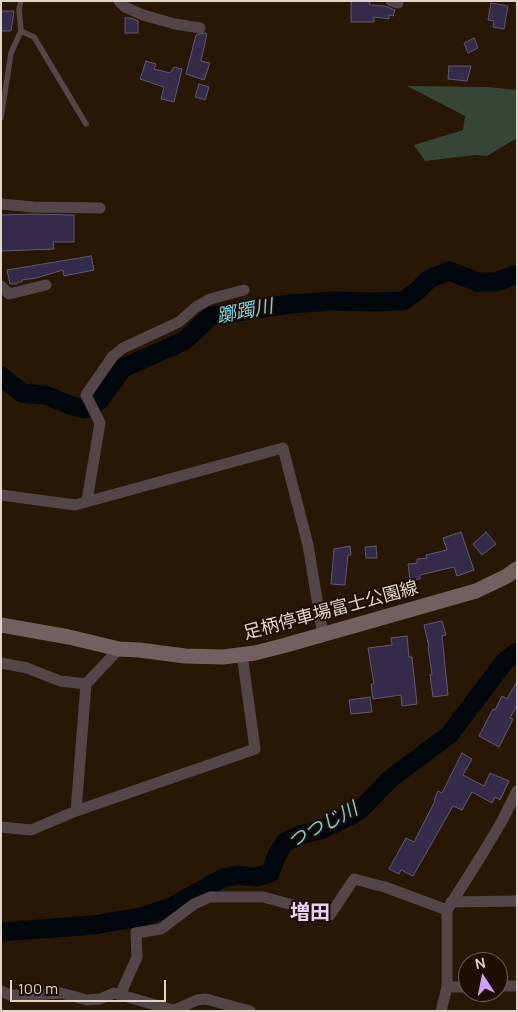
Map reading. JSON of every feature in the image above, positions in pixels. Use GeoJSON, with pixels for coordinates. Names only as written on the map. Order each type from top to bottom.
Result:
{"type":"FeatureCollection","features":[{"type":"Feature","properties":{"kind":"main road","name":"足柄停車場富士公園線"},"geometry":{"type":"LineString","coordinates":[[1,625],[70,637],[119,650],[139,650],[185,656],[223,657],[286,645],[476,591],[517,569]]}},
{"type":"Feature","properties":{"kind":"street"},"geometry":{"type":"LineString","coordinates":[[119,1],[125,7],[143,15],[175,24],[200,28]]}},
{"type":"Feature","properties":{"kind":"street"},"geometry":{"type":"LineString","coordinates":[[391,1],[398,3],[398,1]]}},
{"type":"Feature","properties":{"kind":"street"},"geometry":{"type":"LineString","coordinates":[[1,204],[34,207],[100,208]]}},
{"type":"Feature","properties":{"kind":"street"},"geometry":{"type":"LineString","coordinates":[[1,286],[9,294],[46,285]]}},
{"type":"Feature","properties":{"kind":"street"},"geometry":{"type":"LineString","coordinates":[[87,501],[100,423],[86,395],[113,356],[123,348],[179,322],[210,299],[244,290]]}},
{"type":"Feature","properties":{"kind":"street"},"geometry":{"type":"LineString","coordinates":[[1,495],[75,505],[283,448],[308,545],[324,635]]}},
{"type":"Feature","properties":{"kind":"street"},"geometry":{"type":"LineString","coordinates":[[76,811],[86,684],[119,650]]}},
{"type":"Feature","properties":{"kind":"street"},"geometry":{"type":"LineString","coordinates":[[1,827],[31,830],[76,811],[255,749],[242,654]]}},
{"type":"Feature","properties":{"kind":"street"},"geometry":{"type":"LineString","coordinates":[[1,663],[27,668],[60,680],[86,684]]}},
{"type":"Feature","properties":{"kind":"street"},"geometry":{"type":"LineString","coordinates":[[441,1011],[447,987],[449,906],[502,821],[517,791]]}},
{"type":"Feature","properties":{"kind":"street"},"geometry":{"type":"LineString","coordinates":[[120,995],[137,957],[136,933],[161,929],[194,904],[210,897],[263,897],[330,915],[354,879],[449,906],[517,901]]}},
{"type":"Feature","properties":{"kind":"street"},"geometry":{"type":"LineString","coordinates":[[447,987],[458,987]]}},
{"type":"Feature","properties":{"kind":"street"},"geometry":{"type":"LineString","coordinates":[[1,991],[10,995],[61,993],[87,1000],[100,999],[114,993],[173,1010],[206,998],[250,1011]]}},
{"type":"Feature","properties":{"kind":"lane"},"geometry":{"type":"LineString","coordinates":[[1,118],[11,53],[21,31],[19,10],[21,1]]}},
{"type":"Feature","properties":{"kind":"lane"},"geometry":{"type":"LineString","coordinates":[[21,31],[34,37],[86,124]]}},
{"type":"Feature","properties":{"kind":"green space"},"geometry":{"type":"Polygon","coordinates":[[[407,86],[488,87],[517,90],[517,138],[487,156],[475,155],[425,161],[414,145],[463,130],[465,116],[407,86]]]}},
{"type":"Feature","properties":{"kind":"building"},"geometry":{"type":"Polygon","coordinates":[[[351,1],[369,1],[370,5],[385,6],[395,10],[393,16],[389,15],[389,19],[374,17],[374,22],[351,22],[351,1]]]}},
{"type":"Feature","properties":{"kind":"building"},"geometry":{"type":"Polygon","coordinates":[[[491,3],[508,6],[504,29],[493,27],[494,21],[488,20],[491,3]]]}},
{"type":"Feature","properties":{"kind":"building"},"geometry":{"type":"Polygon","coordinates":[[[1,11],[14,11],[11,31],[1,31],[1,11]]]}},
{"type":"Feature","properties":{"kind":"building"},"geometry":{"type":"Polygon","coordinates":[[[125,18],[138,21],[138,33],[125,33],[125,18]]]}},
{"type":"Feature","properties":{"kind":"building"},"geometry":{"type":"Polygon","coordinates":[[[207,34],[201,61],[210,63],[204,80],[186,74],[196,35],[207,34]]]}},
{"type":"Feature","properties":{"kind":"building"},"geometry":{"type":"Polygon","coordinates":[[[474,38],[478,48],[468,53],[464,43],[474,38]]]}},
{"type":"Feature","properties":{"kind":"building"},"geometry":{"type":"Polygon","coordinates":[[[146,61],[156,64],[154,69],[170,73],[174,67],[182,69],[174,102],[161,99],[164,87],[140,79],[146,61]]]}},
{"type":"Feature","properties":{"kind":"building"},"geometry":{"type":"Polygon","coordinates":[[[449,66],[471,66],[467,81],[448,79],[449,66]]]}},
{"type":"Feature","properties":{"kind":"building"},"geometry":{"type":"Polygon","coordinates":[[[199,84],[209,87],[205,100],[195,97],[199,84]]]}},
{"type":"Feature","properties":{"kind":"building"},"geometry":{"type":"Polygon","coordinates":[[[1,215],[74,215],[74,242],[53,242],[54,249],[1,251],[1,215]]]}},
{"type":"Feature","properties":{"kind":"building"},"geometry":{"type":"Polygon","coordinates":[[[91,256],[94,270],[64,276],[63,270],[22,280],[22,282],[17,284],[10,284],[7,270],[91,256]]]}},
{"type":"Feature","properties":{"kind":"building"},"geometry":{"type":"Polygon","coordinates":[[[461,532],[474,570],[457,576],[454,567],[420,575],[420,579],[410,580],[408,564],[417,563],[417,559],[427,558],[426,555],[447,550],[443,538],[461,532]]]}},
{"type":"Feature","properties":{"kind":"building"},"geometry":{"type":"Polygon","coordinates":[[[486,532],[496,544],[482,555],[473,544],[486,532]]]}},
{"type":"Feature","properties":{"kind":"building"},"geometry":{"type":"Polygon","coordinates":[[[350,546],[351,555],[348,555],[345,585],[331,584],[334,549],[350,546]]]}},
{"type":"Feature","properties":{"kind":"building"},"geometry":{"type":"Polygon","coordinates":[[[376,546],[377,558],[366,558],[365,547],[376,546]]]}},
{"type":"Feature","properties":{"kind":"building"},"geometry":{"type":"Polygon","coordinates":[[[442,621],[446,635],[442,636],[448,695],[433,697],[429,647],[424,625],[442,621]]]}},
{"type":"Feature","properties":{"kind":"building"},"geometry":{"type":"Polygon","coordinates":[[[407,636],[409,657],[412,657],[417,704],[402,706],[401,695],[373,699],[371,684],[374,684],[368,648],[392,645],[391,638],[407,636]]]}},
{"type":"Feature","properties":{"kind":"building"},"geometry":{"type":"Polygon","coordinates":[[[517,681],[517,705],[510,718],[513,719],[499,747],[479,736],[493,709],[495,710],[502,696],[507,699],[517,681]]]}},
{"type":"Feature","properties":{"kind":"building"},"geometry":{"type":"Polygon","coordinates":[[[370,697],[372,712],[351,714],[349,700],[370,697]]]}},
{"type":"Feature","properties":{"kind":"building"},"geometry":{"type":"Polygon","coordinates":[[[462,753],[472,759],[463,775],[484,786],[490,773],[509,781],[500,800],[495,797],[492,803],[472,792],[462,810],[453,806],[413,876],[401,870],[399,874],[389,869],[406,838],[414,842],[435,801],[438,791],[442,793],[462,753]]]}},
{"type":"Feature","properties":{"kind":"waterway","name":"躑躅川"},"geometry":{"type":"LineString","coordinates":[[1,376],[22,393],[45,395],[85,409],[99,401],[123,368],[184,341],[211,316],[290,304],[334,301],[403,301],[429,279],[449,271],[478,282],[496,282],[517,274]]}},
{"type":"Feature","properties":{"kind":"waterway","name":"つつじ川"},"geometry":{"type":"LineString","coordinates":[[1,932],[94,925],[141,917],[171,907],[223,878],[238,875],[256,877],[270,873],[277,855],[285,842],[303,834],[321,830],[352,815],[362,808],[390,779],[449,735],[505,661],[517,652]]}},
{"type":"Feature","properties":{"kind":"district","name":"増田"},"geometry":{"type":"Point","coordinates":[310,913]}}]}
